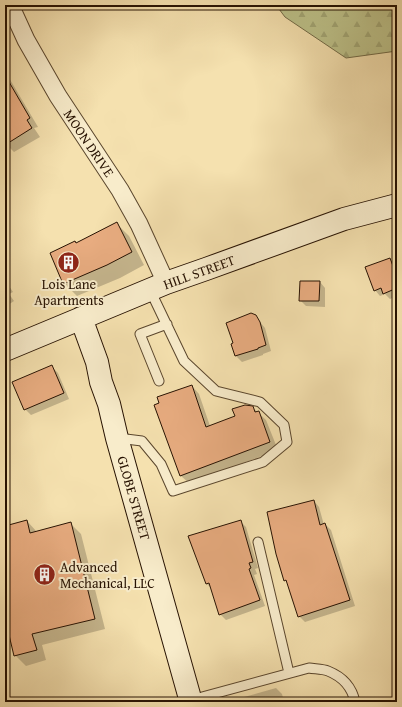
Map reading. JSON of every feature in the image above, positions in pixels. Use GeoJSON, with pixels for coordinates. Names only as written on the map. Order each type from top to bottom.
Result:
{"type":"FeatureCollection","features":[{"type":"Feature","properties":{"kind":"street","name":"MOON DRIVE"},"geometry":{"type":"LineString","coordinates":[[10,5],[26,40],[58,96],[132,210],[139,224],[158,286]]}},
{"type":"Feature","properties":{"kind":"street","name":"HILL STREET"},"geometry":{"type":"LineString","coordinates":[[5,350],[158,286],[330,224],[397,205]]}},
{"type":"Feature","properties":{"kind":"street","name":"GLOBE STREET"},"geometry":{"type":"LineString","coordinates":[[81,318],[97,362],[101,382],[109,404],[117,438],[191,701]]}},
{"type":"Feature","properties":{"kind":"lane"},"geometry":{"type":"LineString","coordinates":[[117,438],[142,441],[161,464],[173,491],[264,462],[287,442],[284,425],[260,402],[216,391],[184,361],[166,324],[158,286]]}},
{"type":"Feature","properties":{"kind":"lane"},"geometry":{"type":"LineString","coordinates":[[159,381],[140,334],[166,324]]}},
{"type":"Feature","properties":{"kind":"lane"},"geometry":{"type":"LineString","coordinates":[[258,542],[289,673]]}},
{"type":"Feature","properties":{"kind":"lane"},"geometry":{"type":"LineString","coordinates":[[191,701],[309,668],[328,671],[348,684],[355,702]]}},
{"type":"Feature","properties":{"kind":"lane"},"geometry":{"type":"LineString","coordinates":[[220,692],[222,702]]}},
{"type":"Feature","properties":{"kind":"green space"},"geometry":{"type":"Polygon","coordinates":[[[276,5],[397,5],[397,51],[346,58],[285,17],[276,5]]]}},
{"type":"Feature","properties":{"kind":"building"},"geometry":{"type":"Polygon","coordinates":[[[5,75],[30,118],[27,120],[32,128],[5,145],[5,75]]]}},
{"type":"Feature","properties":{"kind":"building"},"geometry":{"type":"Polygon","coordinates":[[[117,222],[132,252],[107,265],[63,284],[50,253],[75,241],[76,243],[117,222]]]}},
{"type":"Feature","properties":{"kind":"building"},"geometry":{"type":"Polygon","coordinates":[[[390,258],[397,277],[397,288],[383,294],[381,288],[374,291],[365,267],[390,258]]]}},
{"type":"Feature","properties":{"kind":"building"},"geometry":{"type":"Polygon","coordinates":[[[300,281],[320,281],[319,301],[299,301],[300,281]]]}},
{"type":"Feature","properties":{"kind":"building"},"geometry":{"type":"Polygon","coordinates":[[[251,313],[256,315],[260,322],[266,345],[235,356],[231,344],[233,343],[226,323],[251,313]]]}},
{"type":"Feature","properties":{"kind":"building"},"geometry":{"type":"Polygon","coordinates":[[[52,365],[64,393],[24,410],[12,382],[52,365]]]}},
{"type":"Feature","properties":{"kind":"building"},"geometry":{"type":"Polygon","coordinates":[[[192,385],[206,427],[235,416],[232,409],[245,405],[253,406],[255,412],[259,411],[270,442],[180,476],[154,405],[159,403],[157,397],[192,385]]]}},
{"type":"Feature","properties":{"kind":"building"},"geometry":{"type":"Polygon","coordinates":[[[314,500],[320,525],[325,523],[350,600],[298,617],[286,580],[284,581],[276,554],[267,512],[314,500]]]}},
{"type":"Feature","properties":{"kind":"building","name":"Advanced Mechanical, LLC"},"geometry":{"type":"Polygon","coordinates":[[[27,520],[30,533],[71,522],[95,619],[32,634],[37,650],[14,656],[5,618],[5,526],[27,520]]]}},
{"type":"Feature","properties":{"kind":"building"},"geometry":{"type":"Polygon","coordinates":[[[241,520],[253,562],[249,563],[251,568],[249,569],[260,600],[219,615],[209,583],[206,584],[188,536],[241,520]]]}},
{"type":"Feature","properties":{"kind":"place","name":"Lois Lane Apartments"},"geometry":{"type":"Point","coordinates":[69,262]}},
{"type":"Feature","properties":{"kind":"place","name":"Advanced Mechanical, LLC"},"geometry":{"type":"Point","coordinates":[45,575]}}]}
